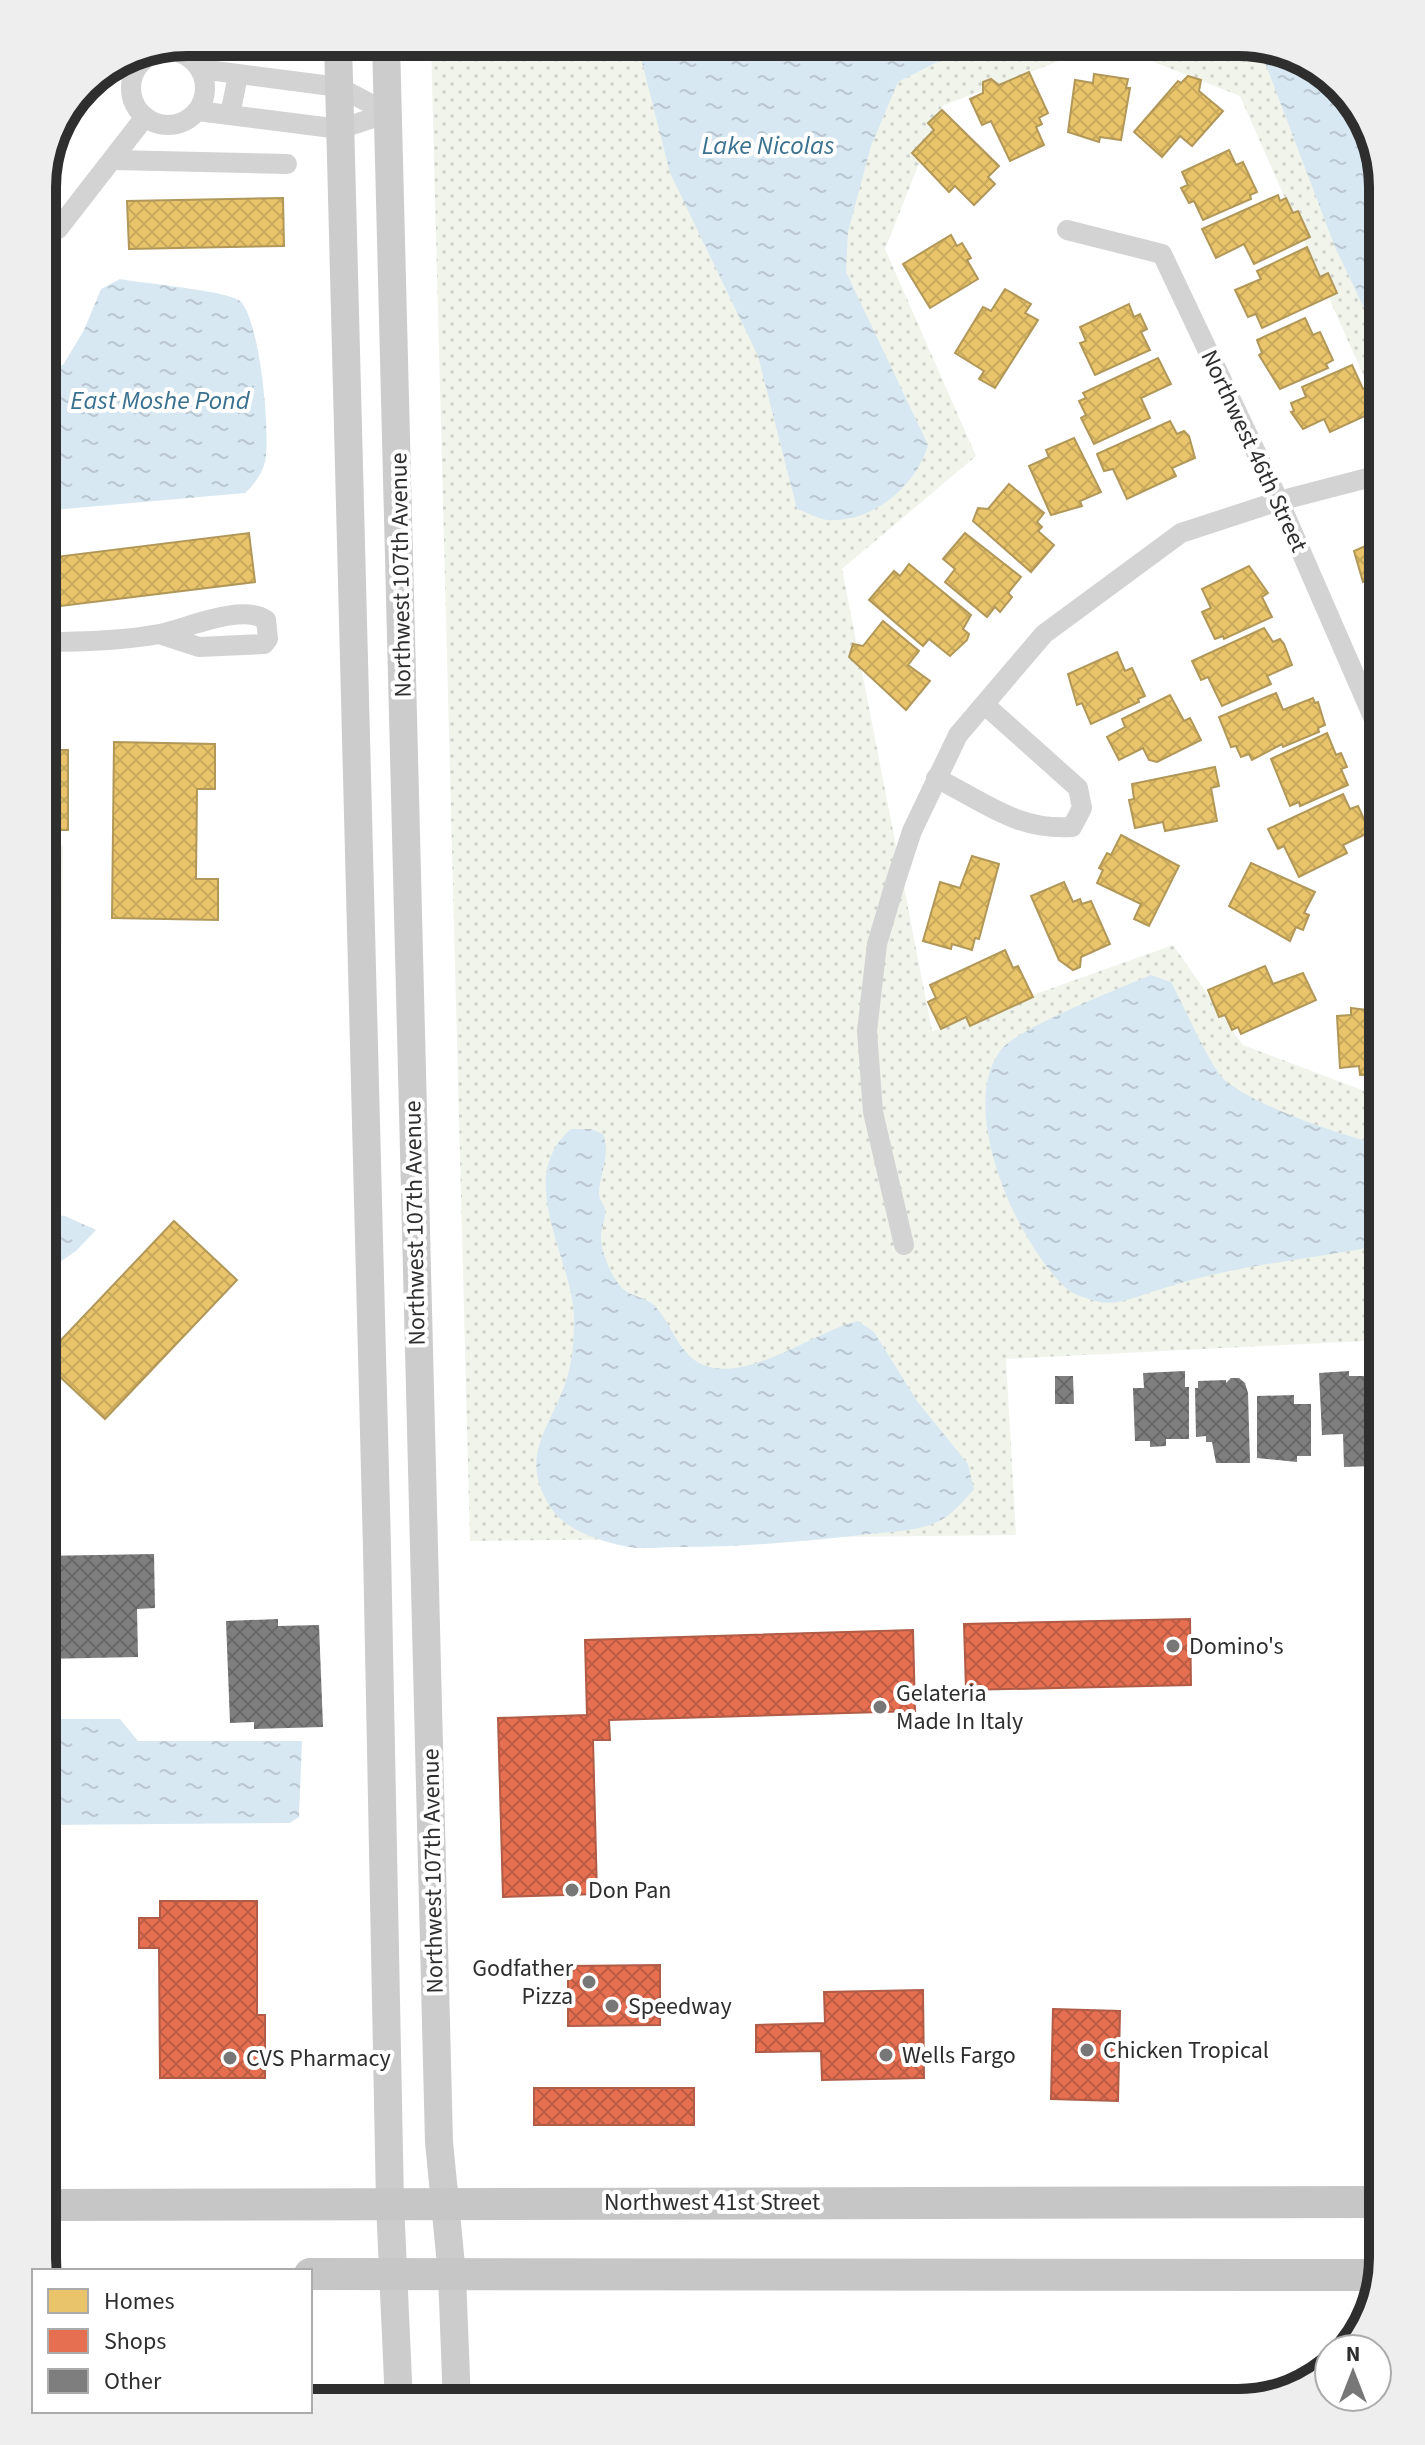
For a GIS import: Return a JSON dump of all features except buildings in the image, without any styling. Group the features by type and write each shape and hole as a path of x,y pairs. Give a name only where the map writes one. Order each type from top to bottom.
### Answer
{"main road":[{"name":"Northwest 107th Avenue","path":"338,56 377,1548 390,2203 398,2389"},
{"name":"Northwest 107th Avenue","path":"386,56 439,2142 452,2275 456,2389"},
{"name":"Northwest 41st Street","path":"56,2205 1369,2202"},
{"path":"312,2274 1368,2275"}],"street":[{"path":"142,64 134,74 132,97 145,117 166,125 189,119 198,111 205,86 200,69 185,56"},
{"path":"200,69 339,87 388,113"},
{"path":"230,115 238,75"},
{"path":"198,111 340,129 388,113"},
{"path":"56,230 145,117"},
{"path":"114,160 287,164"},
{"name":"Northwest 46th Street","path":"1067,230 1162,254 1279,501 1369,708"},
{"path":"904,1245 873,1112 867,1031 877,944 912,831 958,735 1044,634 1181,533 1279,501 1369,478"},
{"path":"56,641 159,634"},
{"path":"936,778 1006,817 1045,829 1072,827 1082,808 1078,788 985,705"}],"shaded area":[{"path":"431,56 1072,56 942,106 885,249 976,456 842,569 932,1031 1173,945 1243,1045 1369,1093 1369,1341 1006,1359 1016,1535 470,1541"},
{"path":"1139,56 1246,56 1280,63 1311,78 1347,114 1362,145 1369,187 1369,388 1240,96"},
{"path":"56,845 63,845 61,976 56,976"}],"water":[{"name":"Lake Nicolas","path":"641,56 949,56 898,82 871,146 848,232 846,272 928,445 914,474 890,499 860,515 844,519 827,520 797,509 758,356 670,173"},
{"path":"1249,56 1280,63 1311,78 1347,114 1362,145 1369,187 1369,319 1335,247 1266,65"},
{"name":"East Moshe Pond","path":"120,279 220,294 240,301 247,312 258,353 266,428 265,462 245,493 56,510 56,367 63,365 84,330 101,289"},
{"path":"1151,975 1171,982 1214,1066 1231,1085 1296,1118 1369,1141 1369,1247 1213,1275 1113,1303 1099,1302 1066,1288 1029,1241 1013,1209 989,1141 985,1107 989,1077 1000,1051 1026,1031"},
{"path":"571,1129 591,1129 603,1134 606,1156 599,1193 605,1218 601,1240 611,1272 623,1289 655,1306 685,1351 702,1364 722,1369 745,1366 858,1321 874,1332 917,1401 968,1464 974,1489 959,1506 934,1523 902,1531 770,1544 652,1548 631,1547 594,1538 557,1516 541,1490 537,1458 545,1430 568,1376 574,1318 546,1195 547,1171 554,1149"},
{"path":"56,1215 96,1230 76,1251 56,1265"},
{"path":"56,1719 120,1719 138,1741 302,1741 299,1817 290,1823 56,1825"}],"place":[{"name":"Domino's","path":"1173,1646"},
{"name":"Gelateria Made In Italy","path":"880,1707"},
{"name":"Don Pan","path":"572,1890"},
{"name":"Godfather Pizza","path":"589,1982"},
{"name":"Speedway","path":"612,2006"},
{"name":"Chicken Tropical","path":"1087,2050"},
{"name":"Wells Fargo","path":"886,2055"},
{"name":"CVS Pharmacy","path":"230,2058"}]}
